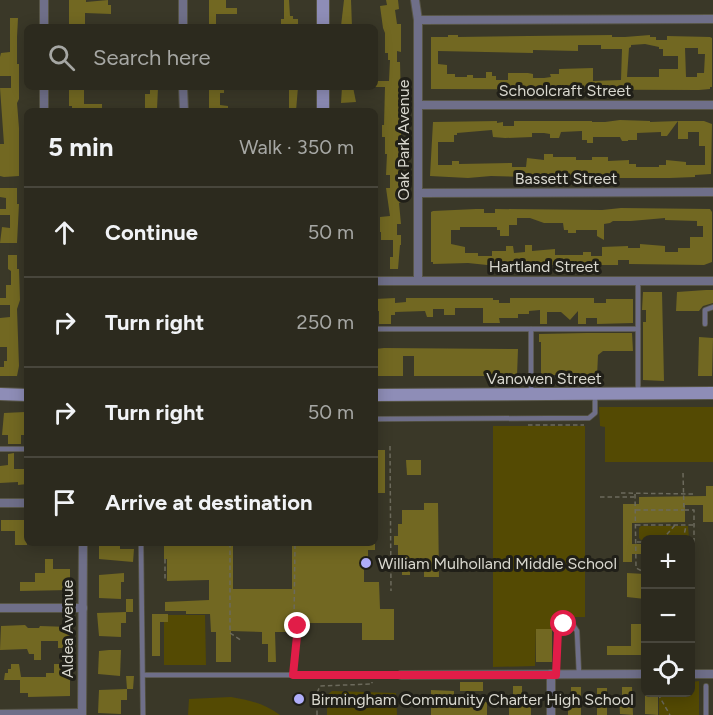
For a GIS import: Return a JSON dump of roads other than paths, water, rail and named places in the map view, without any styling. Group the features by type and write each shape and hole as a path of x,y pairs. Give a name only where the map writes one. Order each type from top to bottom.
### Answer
{"main road":[{"path":"323,0 323,24"},
{"path":"323,90 323,108"},
{"name":"Vanowen Street","path":"378,395 713,393"},
{"path":"0,394 24,394"}],"street":[{"path":"44,0 44,24"},
{"path":"183,0 183,24"},
{"name":"Oak Park Avenue","path":"415,0 418,20 418,281"},
{"path":"418,20 713,19"},
{"path":"44,90 44,108"},
{"path":"183,90 183,108"},
{"name":"Schoolcraft Street","path":"418,105 713,105"},
{"name":"Bassett Street","path":"418,193 713,192"},
{"name":"Hartland Street","path":"378,281 713,281"},
{"path":"0,503 24,503"},
{"name":"Aldea Avenue","path":"82,546 82,714"},
{"path":"0,609 83,608"},
{"path":"401,675 413,678 641,674"},
{"path":"695,674 713,674"},
{"path":"551,715 554,675"},
{"path":"0,714 82,714"}],"lane":[{"path":"638,281 638,393"},
{"path":"705,324 705,310 713,307"},
{"path":"378,329 638,329"},
{"path":"531,329 531,394"},
{"path":"378,420 589,418 595,413 595,394"},
{"path":"0,448 24,448"},
{"path":"141,546 143,715"},
{"path":"554,675 558,630 561,626 570,624 577,631 579,674"},
{"path":"143,675 401,675"},
{"path":"706,686 706,715"}],"place":[{"name":"William Mulholland Middle School","path":"366,563"},
{"name":"Birmingham Community Charter High School","path":"299,699"}]}
